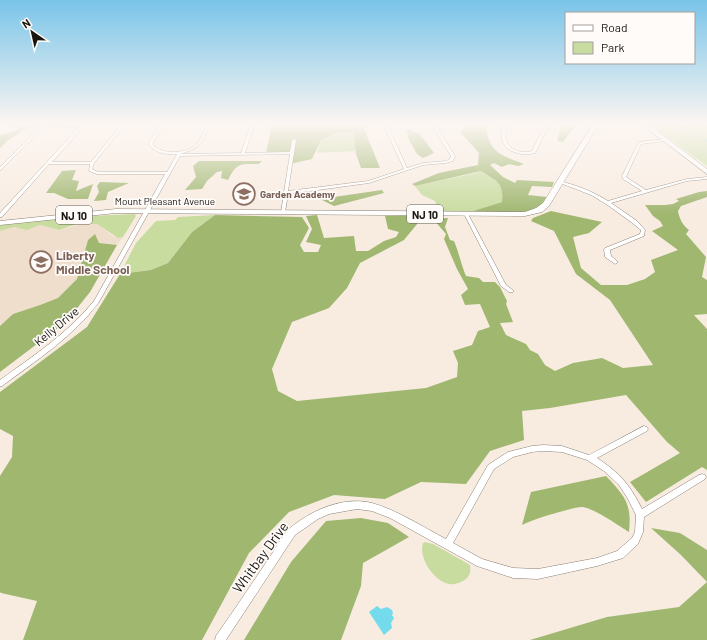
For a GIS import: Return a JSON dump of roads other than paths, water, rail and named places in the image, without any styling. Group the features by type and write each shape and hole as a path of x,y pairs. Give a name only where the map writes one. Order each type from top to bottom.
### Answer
{"main road":[{"name":"Mount Pleasant Avenue","path":"0,223 97,212 148,210 518,214 536,211 546,204 577,154"},
{"path":"683,154 707,172"}],"street":[{"path":"0,169 15,154"},
{"path":"0,216 57,154"},
{"path":"99,154 92,163 90,170 97,173 169,173"},
{"path":"180,154 250,154"},
{"name":"Kelly Drive","path":"0,384 75,326 88,313 96,302 180,154"},
{"path":"283,212 292,154"},
{"path":"399,154 406,170"},
{"path":"285,193 369,182 427,163 446,162 454,158 451,154"},
{"path":"635,154 624,178 628,182 646,192"},
{"path":"48,163 92,163"},
{"path":"609,202 687,180 707,178"},
{"path":"559,182 588,191 609,202 642,228 644,232 639,237 607,249 608,257 615,262"},
{"path":"466,214 504,286 511,291"},
{"path":"590,458 644,428"},
{"path":"448,544 486,472 502,458 516,453 543,448 562,449 590,458 607,469 622,483 631,496 640,515 702,477"},
{"name":"Whitbay Drive","path":"220,640 292,532 315,516 342,507 357,505 372,507 393,515 480,562 500,569 520,573 550,573 609,560 620,554 635,541 639,532 640,515"}],"water":[{"path":"377,606 381,609 387,607 392,610 393,613 392,615 394,618 391,623 392,628 384,635 369,612"}],"place":[{"name":"Garden Academy","path":"244,194"},
{"name":"Liberty Middle School","path":"41,262"}]}
